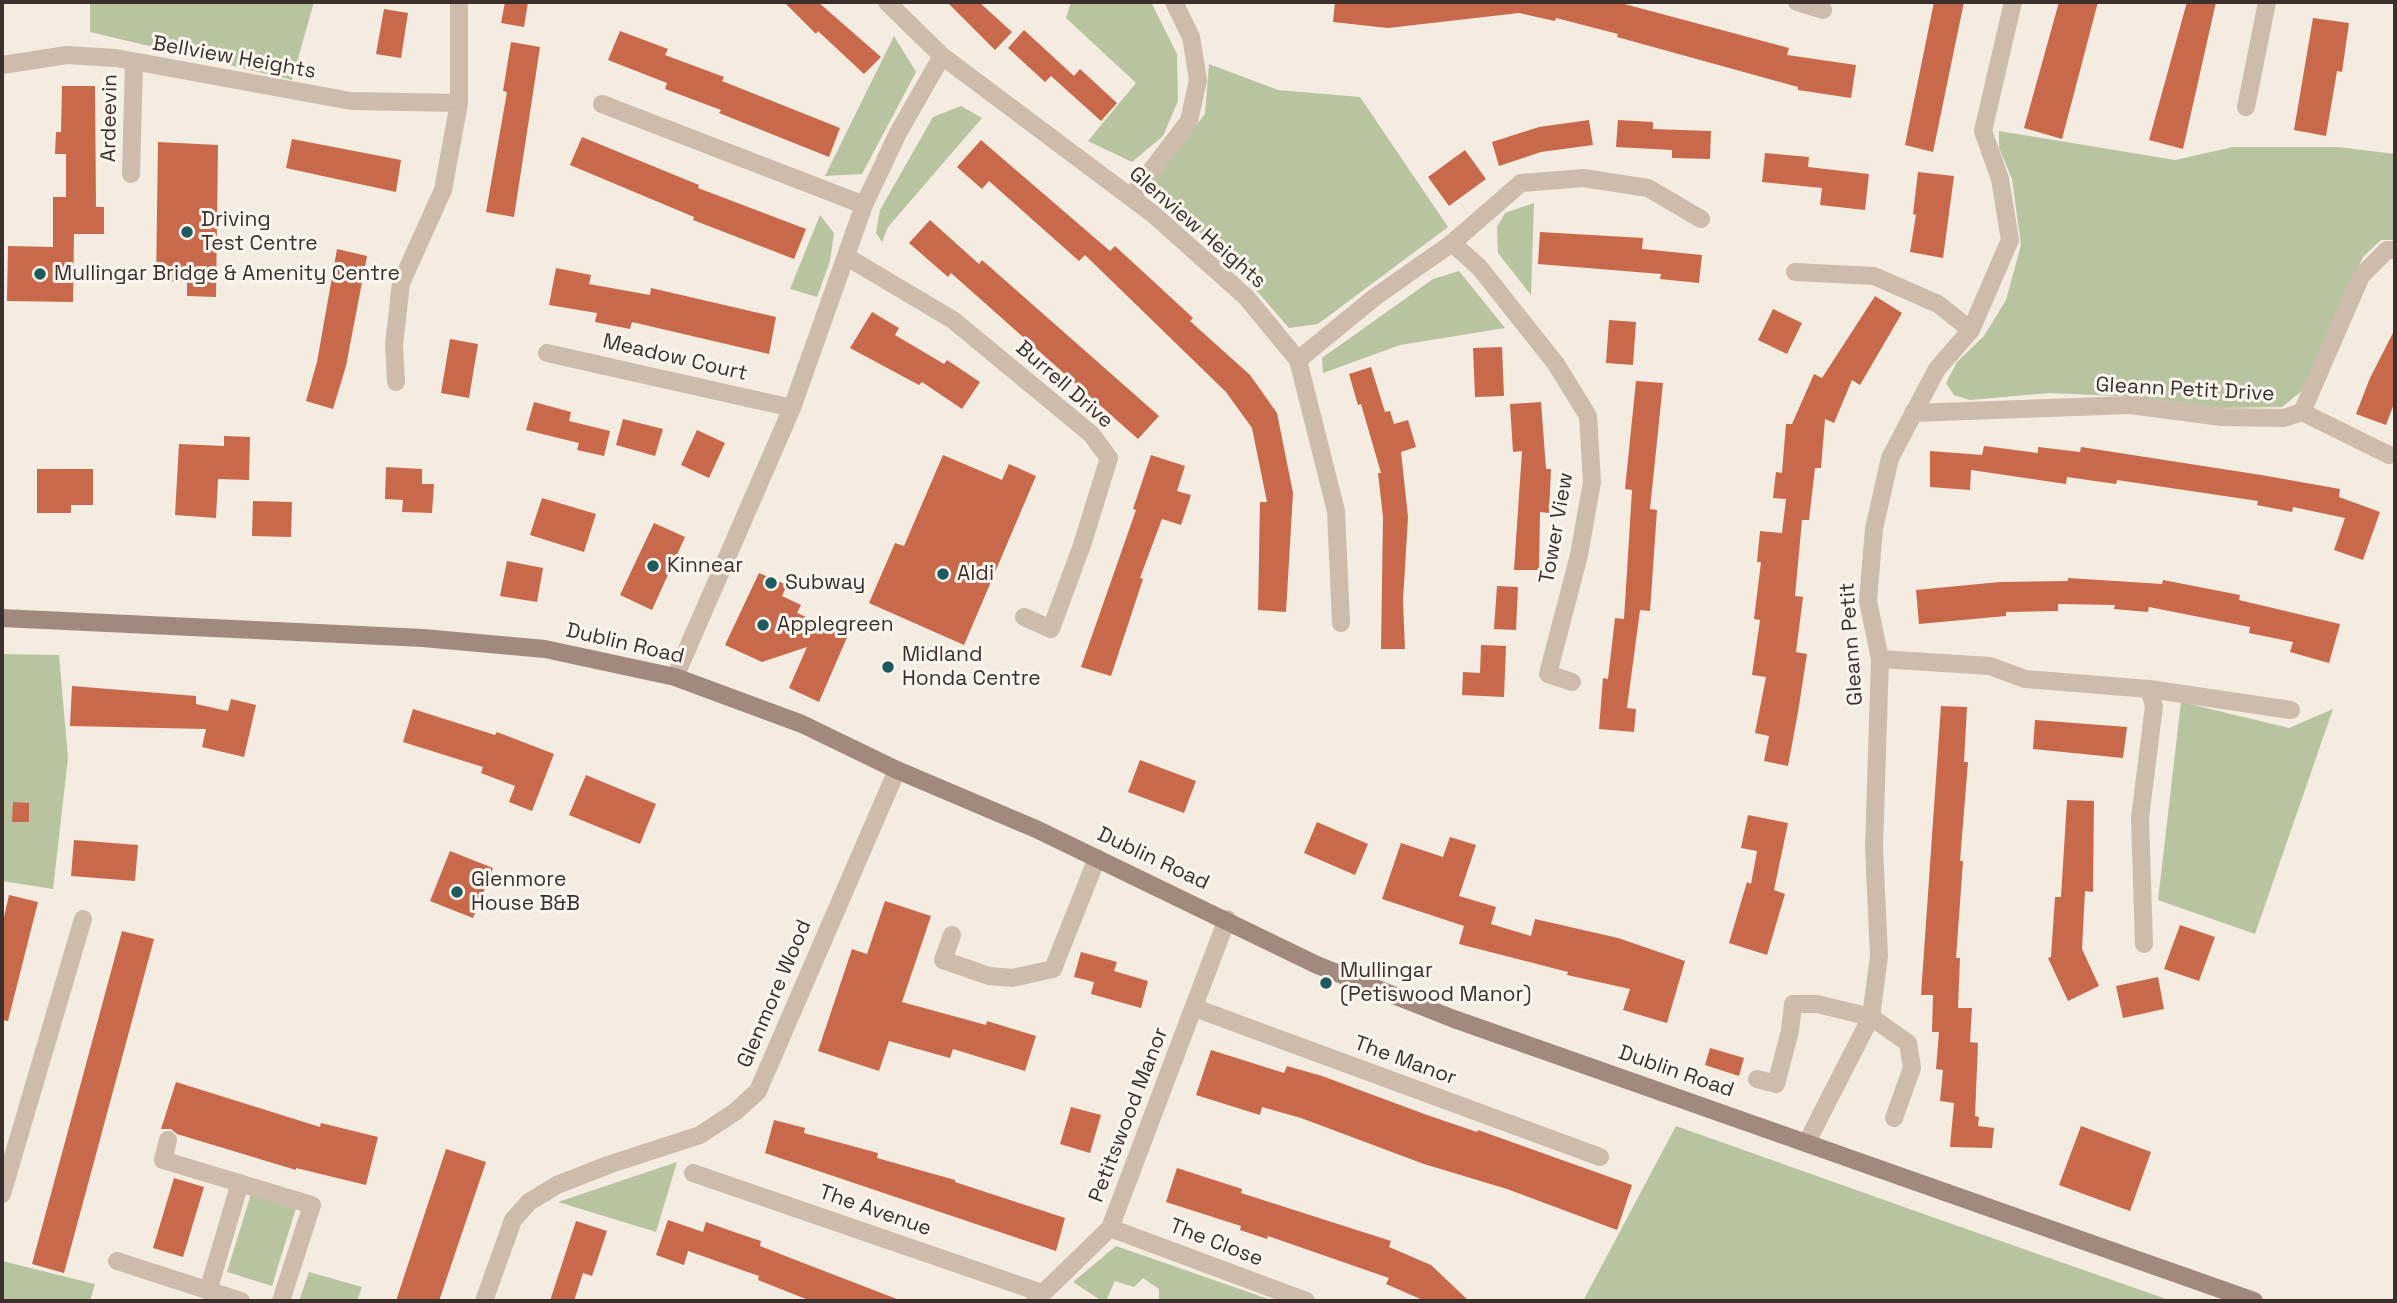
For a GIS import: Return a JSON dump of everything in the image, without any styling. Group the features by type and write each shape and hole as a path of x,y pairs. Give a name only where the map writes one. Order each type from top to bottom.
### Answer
{"main road":[{"name":"Dublin Road","path":"2,618 464,641 545,649 675,677 802,723 897,770 1227,919 1317,965 1454,1019 2254,1301"}],"street":[{"path":"396,382 394,345 401,283 443,190 459,103 459,2"},
{"name":"Glenview Heights","path":"887,2 942,56 1131,197 1246,298 1297,360 1336,511 1341,623"},
{"path":"1131,197 1189,121 1198,80 1191,37 1174,2"},
{"path":"1797,2 1823,10"},
{"name":"Gleann Petit","path":"1807,1142 1871,1017 1879,956 1874,847 1880,659 1868,601 1874,529 1890,458 1937,369 1971,330 2010,240 2000,179 1983,131 2013,2"},
{"path":"2246,107 2267,2"},
{"name":"Bellview Heights","path":"2,65 67,55 116,58 134,64 351,102 459,103"},
{"path":"675,677 792,408 864,205 898,133 942,56"},
{"name":"Ardeevin","path":"131,174 134,64"},
{"path":"603,104 864,205"},
{"path":"1297,360 1375,298 1452,243 1521,183 1584,178 1648,188 1701,219"},
{"name":"Tower View","path":"1452,243 1479,267 1556,364 1588,416 1592,482 1579,555 1548,674 1572,682"},
{"name":"Gleann Petit Drive","path":"1913,413 2130,405 2222,417 2284,418 2302,412 2361,276 2387,250 2395,250"},
{"name":"Burrell Drive","path":"847,257 953,320 1091,434 1109,458 1082,545 1051,629 1024,617"},
{"path":"1796,272 1874,276 1938,304 1971,330"},
{"name":"Meadow Court","path":"547,353 792,408"},
{"path":"2302,412 2389,455"},
{"path":"1880,659 1990,666 2025,679 2148,689 2291,710"},
{"path":"2144,944 2140,818 2154,706 2148,689"},
{"name":"Glenmore Wood","path":"484,1301 513,1220 529,1202 557,1185 608,1165 700,1135 735,1112 758,1091 897,770"},
{"path":"952,935 943,960 989,976 1012,978 1054,969 1097,858"},
{"path":"2,1194 83,919"},
{"name":"Petitswood Manor","path":"1038,1297 1110,1228 1227,919"},
{"path":"1757,1079 1776,1084 1790,1031 1793,1004 1816,1004 1871,1017 1908,1043 1912,1068 1894,1118"},
{"name":"The Manor","path":"1195,1008 1600,1157"},
{"path":"169,1140 163,1160 312,1205 281,1301"},
{"name":"The Avenue","path":"694,1173 1038,1297"},
{"path":"208,1291 240,1183"},
{"name":"The Close","path":"1110,1228 1306,1301"},
{"path":"117,1261 241,1301"}],"green space":[{"path":"90,2 314,2 292,80 90,32"},
{"path":"1071,2 1151,2 1177,54 1178,101 1163,136 1132,162 1088,141 1136,83 1066,18"},
{"path":"894,36 916,72 862,174 825,176"},
{"path":"1209,64 1278,90 1360,97 1448,227 1318,324 1289,328 1236,267 1150,185 1205,114"},
{"path":"961,106 982,118 888,227 882,242 876,233 880,210 933,117"},
{"path":"1999,131 2175,160 2233,147 2338,147 2395,154 2395,240 2381,240 2363,257 2303,390 2282,407 2219,408 2139,397 2049,393 1970,400 1954,395 1946,383 1957,362 1984,336 2006,300 2021,245 2012,179 1999,148"},
{"path":"1534,203 1531,295 1498,253 1497,227 1505,213"},
{"path":"820,215 834,233 830,261 817,297 790,289"},
{"path":"1459,271 1505,328 1400,345 1323,373 1322,358 1433,279"},
{"path":"2,654 59,655 68,758 53,889 2,881"},
{"path":"2181,702 2289,728 2333,709 2255,934 2158,900"},
{"path":"1676,1126 1935,1218 2172,1301 1583,1301"},
{"path":"677,1162 656,1232 558,1202"},
{"path":"251,1194 296,1208 272,1286 227,1272"},
{"path":"1116,1246 1274,1301 1159,1301 1159,1289 1143,1278 1134,1287 1115,1281 1106,1301 1102,1301 1073,1282"},
{"path":"2,1261 95,1284 90,1301 2,1301"},
{"path":"309,1272 362,1287 357,1301 299,1301"}],"building":[{"path":"505,2 528,2 524,27 501,23"},
{"path":"784,2 818,2 881,57 864,74 818,31 816,34"},
{"path":"947,2 979,2 1012,32 995,50"},
{"path":"1335,2 1617,2 1789,48 1787,55 1856,65 1851,98 1798,90 1798,87 1556,18 1555,21 1519,13 1388,28 1333,22"},
{"path":"1934,2 1964,2 1933,152 1905,145"},
{"path":"2059,2 2098,2 2062,139 2024,128"},
{"path":"2187,2 2216,2 2183,149 2149,140"},
{"path":"384,9 408,13 401,58 376,54"},
{"path":"2313,18 2349,23 2342,72 2337,71 2326,136 2294,130"},
{"path":"1024,30 1074,76 1080,69 1117,103 1101,121 1051,76 1045,82 1008,48"},
{"path":"620,31 668,49 665,55 724,77 722,81 840,128 829,157 719,113 721,110 665,89 667,83 608,60"},
{"path":"511,42 540,47 514,217 486,212 507,92 503,91"},
{"path":"62,86 95,86 96,207 104,207 104,234 74,234 73,302 7,301 8,246 53,247 53,197 66,197 66,154 55,154 56,132 61,132"},
{"path":"1589,120 1593,145 1541,152 1499,166 1492,142 1539,127"},
{"path":"1618,120 1653,122 1653,129 1711,131 1710,159 1672,158 1672,150 1616,147"},
{"path":"582,137 699,185 698,188 806,229 794,259 693,220 694,217 570,165"},
{"path":"292,139 401,160 396,192 286,168"},
{"path":"981,140 1110,251 1115,246 1152,280 1193,318 1190,321 1250,375 1277,413 1293,493 1286,612 1258,610 1260,502 1267,502 1252,428 1226,392 1085,255 1079,261 989,181 982,189 957,167"},
{"name":"Driving Test Centre","path":"158,142 218,145 216,297 187,296 187,282 156,282"},
{"path":"1465,150 1486,179 1449,206 1428,177"},
{"path":"1765,153 1809,157 1808,167 1869,174 1865,210 1820,205 1822,188 1762,182"},
{"path":"1918,172 1954,176 1943,258 1910,252 1916,215 1913,214"},
{"path":"930,220 979,264 982,260 1159,416 1138,439 951,273 948,277 909,243"},
{"path":"1540,232 1643,238 1642,249 1702,255 1699,283 1660,279 1661,274 1538,264"},
{"path":"337,249 367,256 346,366 333,409 306,401 317,362"},
{"path":"556,268 591,275 589,284 650,295 651,288 776,317 769,354 632,322 630,329 595,322 597,313 549,305"},
{"path":"1875,296 1902,313 1860,385 1852,380 1834,423 1825,419 1821,468 1815,468 1809,520 1802,520 1795,596 1803,597 1796,652 1807,654 1798,712 1788,766 1764,761 1769,736 1755,733 1766,677 1752,675 1760,620 1754,619 1761,562 1757,562 1760,531 1782,533 1786,499 1773,498 1776,472 1782,473 1786,424 1792,424 1814,374 1822,378"},
{"path":"1773,309 1802,323 1787,354 1758,340"},
{"path":"872,312 899,328 895,335 944,364 947,360 980,382 962,409 922,382 919,385 850,348"},
{"path":"1609,320 1636,322 1633,365 1606,363"},
{"path":"2395,329 2395,401 2386,425 2356,414 2370,378"},
{"path":"450,339 478,344 469,398 441,393"},
{"path":"1502,347 1504,396 1475,397 1473,348"},
{"path":"1371,367 1385,412 1390,411 1394,424 1408,420 1416,447 1401,452 1408,517 1403,601 1405,649 1381,649 1383,517 1378,473 1381,473 1361,404 1358,405 1349,374"},
{"path":"1636,381 1663,383 1650,509 1657,510 1650,611 1640,610 1627,708 1636,709 1634,732 1599,729 1603,678 1608,679 1615,618 1624,619 1632,490 1625,489"},
{"path":"534,402 571,412 569,421 610,431 604,456 577,450 579,443 526,430"},
{"path":"1541,402 1546,469 1551,469 1549,513 1540,512 1539,570 1514,570 1522,451 1513,452 1510,404"},
{"path":"623,419 663,429 655,456 616,445"},
{"path":"697,430 725,443 709,478 681,465"},
{"path":"224,436 250,437 249,480 218,479 216,518 175,515 179,444 224,446"},
{"path":"1984,446 2038,453 2038,447 2080,452 2081,447 2261,475 2340,489 2339,497 2380,512 2363,560 2334,550 2345,518 2293,507 2292,512 2257,505 2258,501 2117,480 2116,484 2067,477 2066,484 1971,470 1970,490 1930,487 1930,451 1982,455"},
{"name":"Aldi","path":"943,455 1002,480 1009,464 1036,476 964,645 869,603 895,543 904,546"},
{"path":"1151,455 1185,466 1177,491 1191,495 1181,525 1162,519 1140,578 1143,579 1111,676 1081,667 1136,510 1133,509"},
{"path":"386,467 422,469 422,484 434,484 432,513 402,512 403,500 385,499"},
{"path":"37,469 93,469 93,505 71,505 71,513 37,513"},
{"path":"542,498 596,514 584,552 530,535"},
{"path":"253,501 292,502 291,537 252,536"},
{"name":"Kinnear","path":"654,523 685,537 652,610 620,595"},
{"path":"507,561 543,568 537,602 500,596"},
{"path":"759,573 787,585 782,596 801,605 797,613 848,635 819,702 789,688 807,647 762,662 725,645"},
{"path":"2068,578 2162,584 2163,580 2240,595 2239,600 2340,624 2329,663 2290,652 2293,642 2249,633 2250,627 2149,607 2148,612 2114,609 2115,605 2058,604 2058,611 2006,612 2006,616 1919,624 1916,590 2000,582 2068,581"},
{"path":"1497,586 1518,587 1516,630 1494,629"},
{"path":"1481,645 1506,646 1504,697 1462,695 1463,672 1480,673"},
{"path":"72,686 196,696 196,704 228,711 231,699 256,705 244,757 202,747 206,729 70,726"},
{"path":"1941,706 1967,707 1964,762 1968,762 1956,958 1960,958 1958,1008 1972,1008 1970,1042 1978,1043 1975,1116 1979,1117 1978,1126 1994,1128 1992,1148 1950,1147 1954,1103 1940,1101 1943,1070 1936,1069 1939,1032 1932,1032 1933,995 1921,995"},
{"path":"413,709 495,735 497,732 554,754 532,811 509,802 515,786 481,773 483,767 403,742"},
{"path":"2035,720 2127,727 2123,758 2033,749"},
{"path":"1140,760 1196,781 1184,813 1128,792"},
{"path":"586,775 656,804 640,844 569,815"},
{"path":"2067,800 2094,801 2093,892 2085,891 2082,949 2099,986 2068,1001 2048,958 2051,957 2055,897 2061,897"},
{"path":"13,802 29,803 29,822 12,822"},
{"path":"1748,815 1788,823 1774,890 1785,894 1767,955 1729,943 1747,882 1751,884 1757,851 1741,848"},
{"path":"1317,822 1368,844 1355,875 1304,853"},
{"path":"1450,837 1476,845 1459,896 1496,907 1491,924 1531,936 1535,919 1618,938 1685,961 1667,1023 1623,1010 1630,989 1567,975 1568,972 1459,944 1464,926 1382,899 1401,843 1443,857"},
{"path":"74,840 138,845 135,881 71,876"},
{"path":"450,851 493,868 473,918 430,901"},
{"path":"9,895 38,902 8,1021 2,1020 2,926"},
{"path":"885,901 931,916 902,1002 986,1025 987,1021 1036,1036 1025,1071 953,1049 950,1058 889,1041 879,1071 818,1051 852,949 867,954"},
{"path":"2180,925 2215,937 2199,981 2164,969"},
{"path":"122,931 154,939 64,1273 32,1264"},
{"path":"1081,952 1117,962 1114,971 1148,981 1141,1008 1091,994 1094,982 1074,977"},
{"path":"2158,977 2164,1009 2123,1018 2116,986"},
{"path":"1710,1048 1744,1058 1739,1076 1705,1065"},
{"path":"1211,1050 1284,1073 1287,1066 1322,1076 1632,1185 1617,1230 1507,1189 1424,1164 1301,1118 1262,1107 1260,1115 1196,1095"},
{"path":"176,1082 320,1127 321,1123 378,1137 366,1185 296,1170 177,1134 171,1129 161,1129"},
{"path":"1071,1107 1101,1115 1090,1153 1060,1144"},
{"path":"774,1120 805,1128 804,1133 878,1153 877,1158 955,1180 1065,1218 1056,1251 765,1153"},
{"path":"2081,1126 2151,1152 2130,1211 2059,1185"},
{"path":"446,1149 486,1162 439,1301 396,1301"},
{"path":"1177,1168 1242,1189 1241,1193 1391,1241 1389,1247 1431,1265 1469,1301 1425,1301 1386,1284 1389,1278 1268,1236 1267,1239 1240,1230 1241,1226 1166,1202"},
{"path":"174,1178 204,1187 183,1257 153,1248"},
{"path":"668,1220 703,1232 706,1222 761,1241 760,1246 902,1301 811,1301 758,1280 759,1276 688,1251 684,1265 656,1255"},
{"path":"576,1221 607,1231 592,1276 583,1273 574,1301 550,1301"}],"place":[{"name":"Driving Test Centre","path":"187,232"},
{"name":"Mullingar Bridge & Amenity Centre","path":"40,274"},
{"name":"Kinnear","path":"653,566"},
{"name":"Aldi","path":"943,574"},
{"name":"Subway","path":"771,583"},
{"name":"Applegreen","path":"763,625"},
{"name":"Midland Honda Centre","path":"888,667"},
{"name":"Glenmore House B&B","path":"457,892"},
{"name":"Mullingar (Petiswood Manor)","path":"1326,983"}]}
